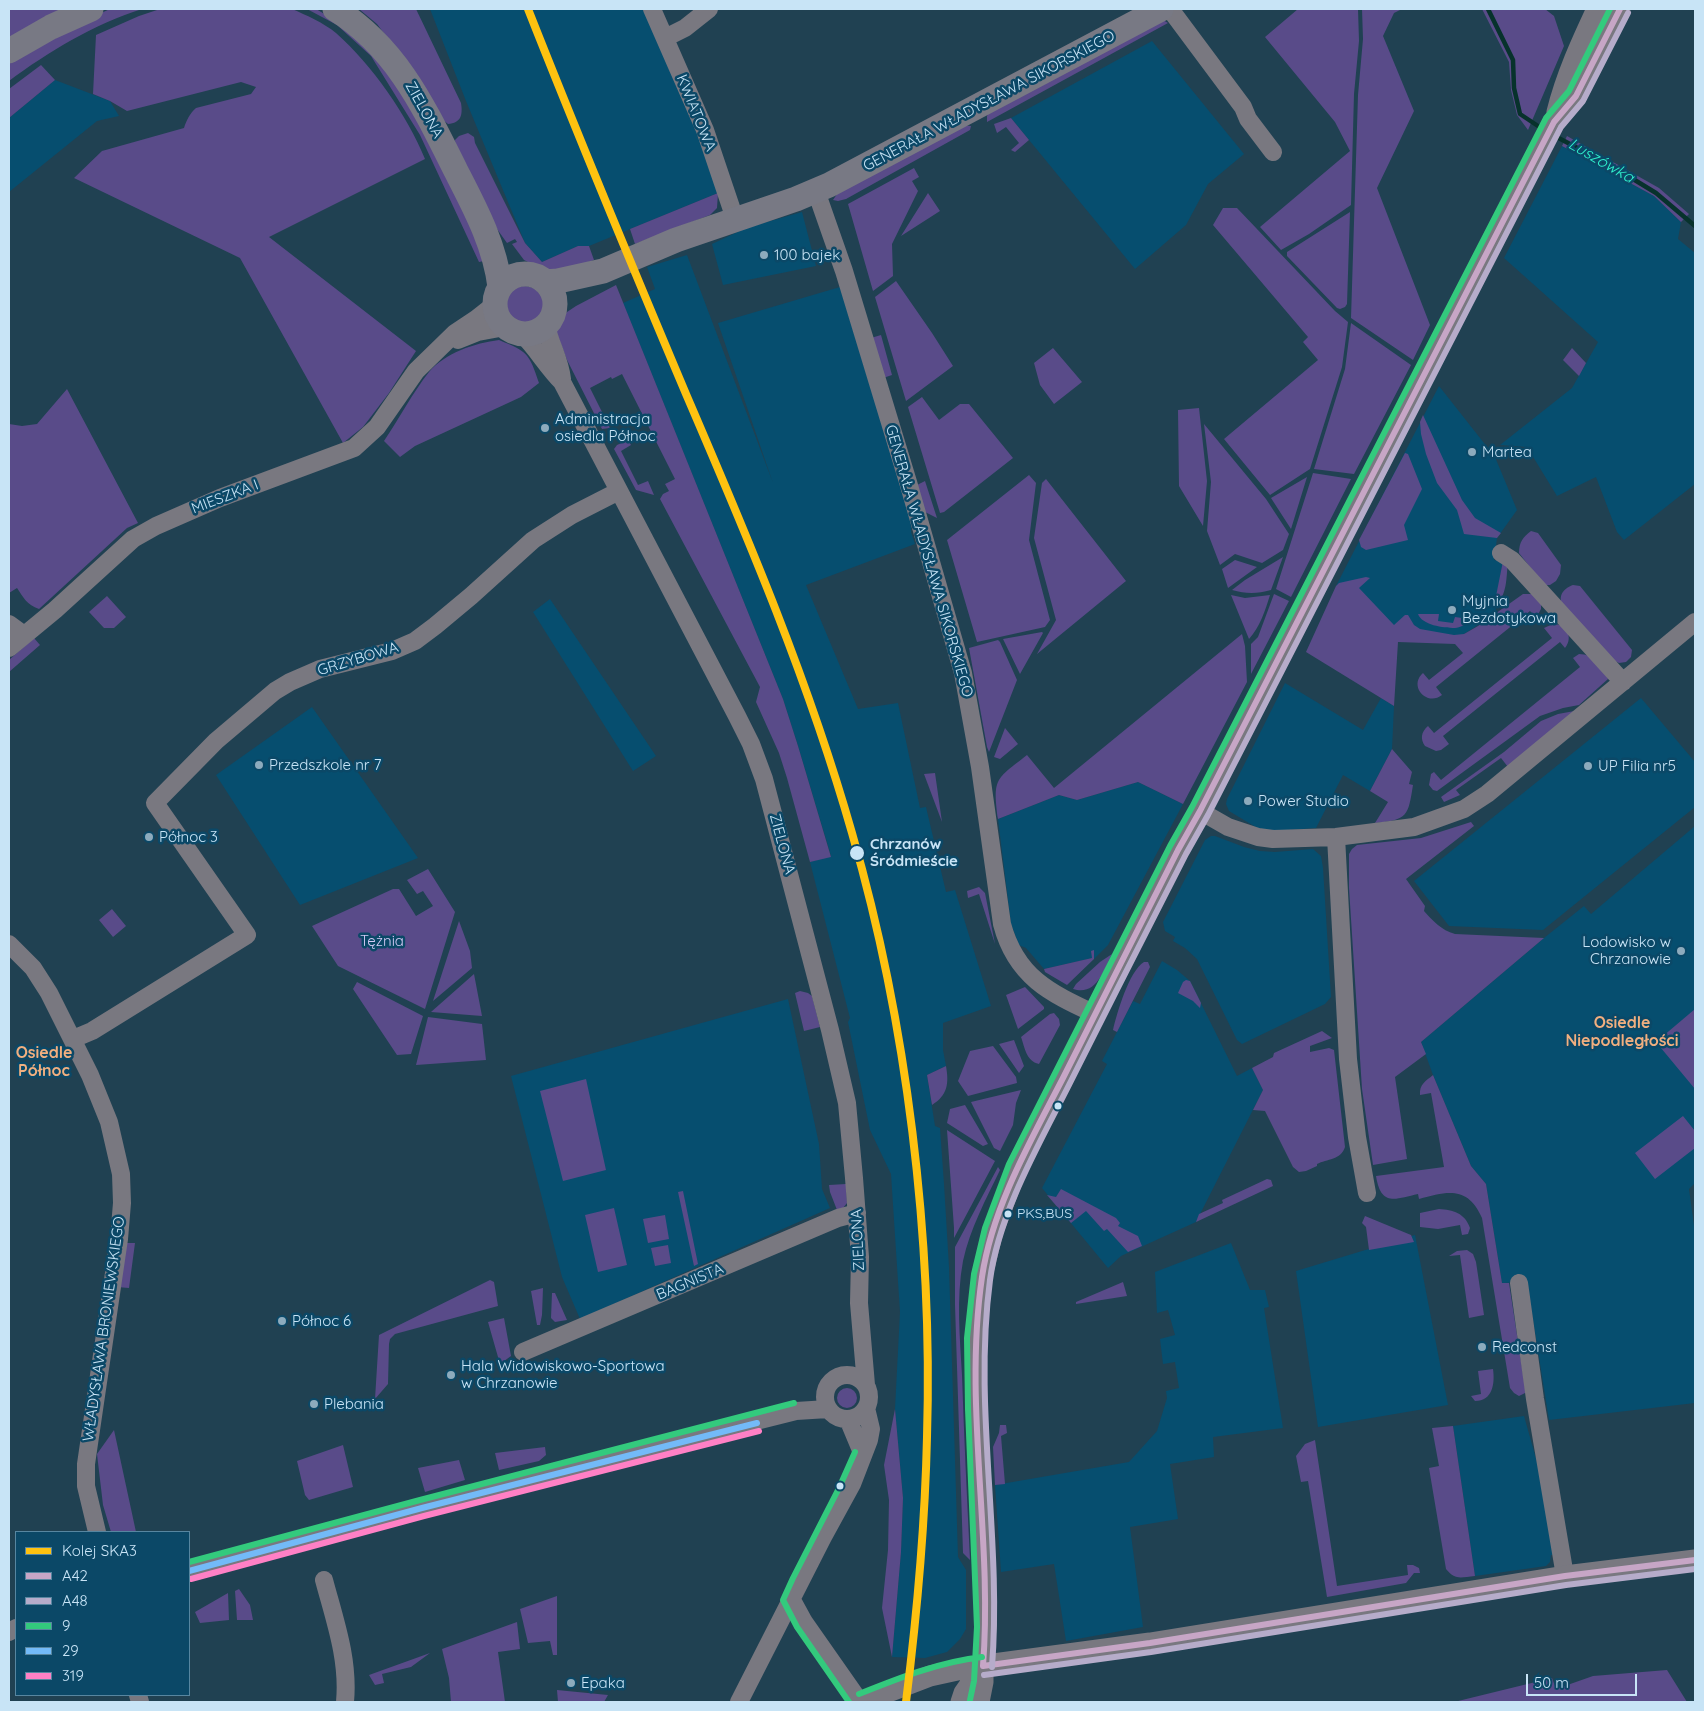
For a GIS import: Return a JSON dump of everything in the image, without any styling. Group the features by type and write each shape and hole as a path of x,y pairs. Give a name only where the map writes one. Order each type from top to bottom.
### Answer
{"main road":[{"path":"9,52 45,30 91,9"},
{"name":"ZIELONA","path":"335,9 373,38 391,57 411,84 487,232 499,274 498,296"},
{"name":"GENERAŁA WŁADYSŁAWA SIKORSKIEGO","path":"535,278 558,281 603,271 676,240 816,191 875,162 1161,9"},
{"name":"ZIELONA","path":"487,232 510,260 535,278"},
{"name":"GENERAŁA WŁADYSŁAWA SIKORSKIEGO","path":"550,315 564,298 603,271"},
{"path":"535,278 553,295 550,315 538,331 514,330 498,316 498,296 509,279 535,278"}],"street":[{"name":"KWIATOWA","path":"652,9 705,130 735,219"},
{"path":"666,38 685,28 709,9"},
{"path":"1170,9 1243,107 1248,119 1273,152"},
{"path":"980,1702 986,1627 976,1338 982,1276 993,1231 1017,1168 1178,850 1200,811 1544,143 1554,122 1565,83 1577,52 1596,9"},
{"path":"1554,122 1576,96 1620,9"},
{"name":"GENERAŁA WŁADYSŁAWA SIKORSKIEGO","path":"816,191 844,271 963,672 980,767 1005,936 1015,956 1041,985 1064,999 1096,1014"},
{"name":"MIESZKA I","path":"9,648 55,610 134,539 156,526 220,498 354,448 377,426 416,371 455,332 476,319 498,296"},
{"name":"ZIELONA","path":"550,315 554,352 560,367 562,382"},
{"name":"MIESZKA I","path":"437,351 478,332 514,330"},
{"name":"ZIELONA","path":"514,330 536,349 549,369 562,382 734,710 761,769 776,820 844,1089 850,1127 857,1213 860,1266 859,1303 866,1385"},
{"name":"GRZYBOWA","path":"73,1039 92,1031 247,935 155,803 216,741 275,691 290,682 320,669 392,651 415,641 471,596 533,540 572,515 619,491"},
{"path":"1501,553 1512,560 1623,682"},
{"path":"1200,811 1228,827 1258,837 1273,839 1336,836 1414,827 1464,809 1487,794 1695,622"},
{"path":"9,624 24,635"},
{"path":"1336,836 1348,1059 1357,1137 1367,1193"},
{"name":"WŁADYSŁAWA BRONIEWSKIEGO","path":"9,944 33,968 49,993 73,1039 109,1122 121,1174 122,1204 119,1239 86,1464 86,1486 97,1531"},
{"name":"BAGNISTA","path":"523,1352 838,1218 857,1213"},
{"path":"1519,1282 1535,1399 1566,1576"},
{"path":"796,1411 831,1382 844,1375 854,1365 863,1348"},
{"path":"190,1571 422,1508 796,1411 855,1418 862,1414 866,1408 869,1400 868,1392 866,1385 861,1380 854,1376 844,1375"},
{"path":"826,1388 825,1402 839,1415 864,1455"},
{"path":"739,1702 792,1600 822,1537 852,1484 872,1429 866,1408"},
{"path":"792,1600 804,1622 861,1702 930,1676 971,1667 1150,1643 1566,1576 1695,1560"},
{"path":"324,1580 344,1658 345,1702"},
{"path":"961,1702 964,1693 983,1666"}],"shaded area":[{"path":"430,9 645,9 694,123 718,193 589,246 578,246 542,262 525,243"},
{"path":"1152,41 1244,154 1208,184 1186,225 1135,269 1011,118"},
{"path":"55,80 110,101 119,116 97,121 9,192 9,118"},
{"path":"1562,146 1654,196 1681,222 1678,239 1695,253 1695,484 1624,540 1617,532 1596,477 1557,496 1527,447 1500,445 1572,388 1598,342 1504,258"},
{"name":"100 bajek","path":"802,212 816,266 723,285 712,244 746,228"},
{"path":"687,255 773,483 718,323 840,287 912,522 911,532 915,544 806,585 858,709 898,703 920,808 926,807 946,892 955,890 991,1006 943,1023 943,1050 946,1066 927,1075 935,1126 940,1128 944,1184 949,1267 958,1557 966,1570 966,1629 960,1639 947,1652 925,1658 892,1657 901,1552 903,1498 895,1409 900,1312 891,1174 870,1130 848,1022 850,1018 810,862 831,856 783,699 623,303 655,289 647,267"},
{"path":"1439,386 1495,457 1517,510 1497,538 1494,560 1503,561 1495,606 1497,613 1456,639 1396,634 1336,586"},
{"path":"550,599 656,756 633,771 533,612"},
{"path":"1285,683 1363,730 1381,698 1394,706 1392,749 1370,791 1343,775 1316,828 1275,831 1259,829 1229,811 1226,804"},
{"path":"1641,698 1695,762 1695,807 1543,930 1449,926 1414,881"},
{"path":"312,707 418,858 300,905 216,775"},
{"path":"1138,782 1183,804 1108,945 1094,959 1094,951 1091,951 1093,958 1044,969 1026,948 1019,945 1011,924 998,819 1059,795 1077,800"},
{"path":"1695,826 1695,1183 1689,1189 1695,1233 1695,1403 1549,1420 1527,1282 1502,1283 1486,1184 1471,1166 1421,1042 1584,906 1591,914"},
{"path":"1211,836 1260,851 1275,852 1313,849 1321,856 1323,868 1331,997 1325,1004 1242,1044 1237,1040 1197,959 1185,948 1173,941 1175,937 1165,931 1163,922 1205,840"},
{"path":"1162,961 1190,981 1237,1076 1252,1068 1263,1090 1196,1222 1121,1256 1108,1268 1042,1188 1107,1064 1102,1061 1133,1001 1140,1004"},
{"path":"788,999 819,1144 822,1189 830,1208 580,1319 562,1277 511,1076"},
{"path":"1415,1235 1448,1405 1318,1427 1296,1271"},
{"path":"1231,1243 1250,1290 1265,1290 1269,1307 1264,1308 1283,1428 1213,1437 1214,1457 1170,1464 1178,1519 1130,1527 1143,1627 1066,1641 1054,1564 1001,1572 995,1485 1129,1462 1157,1431 1167,1398 1166,1391 1179,1388 1175,1362 1163,1364 1160,1339 1175,1335 1168,1310 1157,1313 1155,1272"},
{"path":"1524,1416 1542,1480 1553,1555 1551,1555 1550,1562 1546,1566 1475,1576 1453,1426"}],"green space":[{"path":"9,9 68,9 9,41"},
{"path":"110,9 142,9 106,22 72,40 9,81 9,61 55,34"},
{"path":"160,9 292,9 331,29 363,60 375,75 409,125 425,159 269,237 416,351 389,393 363,427 343,443 240,258 74,178 102,151 184,128 188,117 196,108 251,94 256,87 241,82 127,111 93,94 96,35"},
{"path":"307,9 316,9 338,22 369,48 406,96 489,260 479,262 420,135 371,56 337,25"},
{"path":"359,9 416,9 461,103 461,115 456,122 448,124 437,115 398,52 377,24"},
{"path":"1298,9 1358,9 1359,41 1354,94 1351,205 1309,234 1281,250 1260,227 1350,151 1335,122 1265,37"},
{"path":"1362,9 1402,9 1394,13 1383,36 1414,111 1377,188 1430,325 1413,360 1351,318 1358,95 1363,39"},
{"path":"1482,9 1545,9 1554,16 1564,46 1528,130 1517,115 1511,90 1509,62"},
{"path":"1163,20 1168,23 987,122 990,110"},
{"path":"41,65 55,80 9,118 9,89"},
{"path":"1011,118 1029,140 1015,152 1011,150 1019,143 1006,127 997,133 994,124"},
{"path":"961,125 971,126 970,130 846,199 833,200 839,191"},
{"path":"468,133 474,137 475,143 525,243 542,262 578,246 589,246 594,260 563,271 548,272 524,260 512,244 517,242 515,239 507,243 497,229 456,153 455,140 459,136"},
{"path":"1567,136 1659,188 1689,214 1681,222 1654,196 1562,146"},
{"path":"914,168 919,177 912,181 918,191 892,244 893,276 873,291 848,204"},
{"path":"718,193 717,208 710,215 635,244 630,229"},
{"path":"928,193 940,211 901,236"},
{"path":"1223,208 1237,208 1335,311 1348,322 1342,367 1310,469 1270,495 1224,439 1318,360 1303,342 1308,337 1213,225"},
{"path":"1350,212 1347,304 1340,309 1287,256 1287,252"},
{"path":"896,281 953,366 906,401 875,297"},
{"path":"616,285 783,699 831,857 810,862 779,753 756,702 760,687 660,499 663,494 669,491 665,484 675,479 622,374 612,379 611,377 590,388 610,428 602,429 567,360 557,334 560,319 567,312"},
{"path":"528,286 535,289 541,295 544,306 543,314 535,323 528,326 520,326 513,323 505,314 504,302 507,295 516,287"},
{"path":"1351,323 1411,365 1354,474 1314,469 1345,369"},
{"path":"881,335 892,375 883,378 871,338"},
{"path":"499,340 522,351 530,359 539,383 521,397 415,446 400,457 384,441 429,372 443,359 452,354 480,344"},
{"path":"1053,348 1082,382 1054,404 1040,385 1034,363"},
{"path":"1572,348 1586,363 1579,376 1563,360"},
{"path":"67,389 138,523 127,528 39,609 28,603 17,588 9,593 9,424 22,426 37,424"},
{"path":"922,397 939,420 960,404 969,404 1013,458 944,512 940,513 908,407"},
{"path":"1199,408 1207,481 1203,526 1179,486 1178,410"},
{"path":"1423,415 1462,500 1475,518 1501,533 1497,538 1464,534 1457,510 1437,483 1426,454 1420,422"},
{"path":"1204,424 1266,499 1289,534 1283,550 1262,563 1235,554 1220,565 1207,531 1211,482"},
{"path":"628,440 631,445 621,451 638,485 648,481 654,495 636,490 614,449 617,445"},
{"path":"1405,453 1408,454 1422,489 1404,525 1408,540 1366,550 1361,547 1359,540"},
{"path":"1313,473 1351,479 1291,597 1276,589"},
{"path":"1029,475 1036,483 1029,540 1050,620 1045,627 977,642 947,540"},
{"path":"1307,477 1291,529 1271,498"},
{"path":"1046,479 1126,581 1037,654 1056,620 1034,538 1042,483"},
{"path":"925,481 937,518 925,512 915,486"},
{"path":"1531,531 1538,533 1561,565 1560,574 1556,581 1550,585 1544,585 1519,553 1522,540"},
{"path":"1283,557 1271,590 1252,593 1232,590 1245,580"},
{"path":"1235,560 1257,567 1228,588 1222,569"},
{"path":"1503,561 1508,562 1506,586 1499,602 1494,606"},
{"path":"1366,577 1370,578 1359,588 1394,625 1405,615 1408,615 1414,625 1420,629 1454,635 1464,634 1523,594 1533,594 1541,603 1541,609 1536,618 1530,611 1436,687 1442,695 1436,698 1425,697 1421,693 1418,689 1419,678 1423,673 1429,680 1463,653 1455,644 1398,642 1394,706 1306,652 1336,586 1339,583"},
{"path":"1573,585 1580,586 1632,650 1631,657 1626,662 1619,663 1613,660 1562,604 1561,597 1563,592"},
{"path":"1274,594 1289,601 1251,674 1251,644 1258,637"},
{"path":"1231,595 1245,598 1270,595 1259,624 1249,639"},
{"path":"107,596 126,617 114,628 104,628 89,612"},
{"path":"1418,614 1439,614 1438,621 1453,623 1455,617 1469,619 1469,621 1465,625 1455,628 1445,627 1428,623 1420,618"},
{"path":"1553,624 1562,626 1569,636 1568,644 1565,648 1560,642 1443,736 1449,744 1441,750 1436,751 1425,746 1422,736 1428,726 1434,733 1552,638 1544,628"},
{"path":"1043,633 1020,674 1003,639"},
{"path":"1242,634 1245,646 1247,682 1183,804 1138,782 1077,800 1059,795 998,819 996,795 999,781 1002,775 1027,755 1054,788"},
{"path":"34,638 40,645 9,672 9,660"},
{"path":"998,640 1017,680 989,752 969,648"},
{"path":"1579,654 1594,658 1602,665 1608,679 1579,705 1540,716 1437,791 1433,790 1429,785 1431,774 1434,772 1441,780 1580,667 1573,658"},
{"path":"1580,710 1508,767 1501,758 1456,790 1460,795 1444,802 1441,797 1504,752 1541,721 1558,714"},
{"path":"1005,728 1018,744 1000,759 994,757"},
{"path":"1392,749 1412,772 1409,784 1413,785 1410,804 1405,814 1400,818 1375,823 1388,802 1370,791"},
{"path":"935,773 942,822 924,774"},
{"path":"1471,822 1474,826 1406,879 1425,906 1424,911 1441,928 1455,934 1544,938 1421,1042 1426,1054 1395,1077 1407,1159 1373,1165 1362,1089 1349,888 1349,854 1357,845 1421,838"},
{"name":"Tężnia","path":"428,869 455,912 425,1009 338,966 312,926 393,889 399,889 416,916 433,906 423,891 417,894 407,880"},
{"path":"979,887 985,893 995,944 979,894 968,898 967,891"},
{"path":"112,909 126,926 113,937 99,920"},
{"path":"459,921 470,951 472,968 433,1001"},
{"path":"1094,950 1094,959 1067,985 1045,972 1044,969 1092,958 1091,951"},
{"path":"1112,954 1094,985 1088,989 1073,989 1100,962"},
{"path":"1144,962 1148,962 1150,967 1117,1032 1113,1030 1124,993 1133,974"},
{"path":"474,974 482,1016 431,1012"},
{"path":"1186,980 1190,981 1201,1003 1200,1008 1193,1001 1178,993 1183,982"},
{"path":"357,982 423,1016 411,1054 397,1055 353,989"},
{"path":"1025,987 1044,1009 1018,1029 1006,995"},
{"path":"800,991 812,996 820,1027 804,1031 795,993"},
{"path":"1695,1009 1695,1089 1656,1042"},
{"path":"1054,1013 1059,1019 1060,1025 1039,1064 1029,1057 1021,1037 1050,1014"},
{"path":"428,1017 482,1024 486,1060 416,1065"},
{"path":"1322,1031 1332,1038 1310,1046 1310,1052 1329,1048 1334,1050 1345,1147 1337,1157 1317,1164 1317,1166 1306,1171 1299,1172 1293,1167 1265,1111 1253,1110 1263,1090 1252,1068 1273,1057 1274,1053"},
{"path":"1014,1040 1024,1066 1019,1073 999,1044"},
{"path":"993,1046 1016,1077 1017,1083 968,1096 958,1081 970,1051"},
{"path":"946,1066 946,1088 941,1097 932,1105 927,1075"},
{"path":"1433,1075 1471,1166 1486,1184 1502,1283 1509,1283 1525,1387 1525,1393 1519,1396 1510,1388 1482,1218 1476,1208 1470,1200 1456,1193 1439,1194 1419,1199 1418,1194 1396,1199 1385,1197 1378,1186 1376,1176 1444,1167 1431,1093 1420,1095 1422,1085"},
{"path":"586,1079 606,1170 563,1181 540,1091"},
{"path":"1021,1090 1016,1103 1013,1125 1000,1151 994,1148 971,1102"},
{"path":"965,1105 988,1144 983,1146 947,1123 950,1109"},
{"path":"1683,1116 1695,1131 1695,1148 1655,1179 1635,1153"},
{"path":"947,1130 995,1161 954,1238 954,1228"},
{"path":"998,1167 1000,1170 979,1214 966,1249 960,1289 960,1332 970,1560 963,1553 955,1305 955,1247"},
{"path":"1267,1179 1271,1180 1273,1186 1196,1222 1199,1214 1223,1203 1222,1200"},
{"path":"846,1184 847,1203 843,1208 837,1210 829,1185"},
{"path":"1061,1189 1116,1218 1120,1223 1118,1226 1138,1236 1142,1246 1128,1252 1107,1229 1104,1231 1086,1211 1071,1223 1047,1195 1056,1197"},
{"path":"683,1191 698,1264 694,1266 678,1192"},
{"path":"614,1208 627,1265 598,1272 585,1215"},
{"path":"1439,1209 1454,1211 1462,1216 1470,1228 1468,1234 1462,1235 1460,1225 1438,1229 1420,1227 1420,1213"},
{"path":"665,1215 669,1239 648,1243 643,1219"},
{"path":"1365,1216 1411,1235 1414,1242 1369,1250 1366,1227 1362,1223"},
{"path":"123,1243 135,1243 129,1288 117,1287"},
{"path":"668,1245 671,1263 655,1266 651,1248"},
{"path":"1467,1250 1473,1254 1476,1262 1484,1315 1469,1318 1460,1255 1449,1256 1457,1251"},
{"path":"490,1280 494,1282 498,1306 395,1334 390,1339 388,1384 375,1399 379,1335"},
{"path":"1123,1282 1127,1296 1076,1304 1076,1302"},
{"path":"543,1288 542,1315 540,1325 537,1325 531,1291"},
{"path":"552,1293 555,1293 567,1320 555,1322 551,1318"},
{"path":"504,1318 511,1356 500,1364 488,1322"},
{"path":"1493,1369 1494,1380 1492,1390 1486,1398 1475,1401 1471,1396 1481,1394 1478,1371"},
{"path":"847,1388 854,1391 857,1398 854,1405 847,1408 840,1405 837,1398 840,1391"},
{"path":"895,1409 903,1498 901,1552 892,1657 882,1608 888,1550 889,1500 884,1465"},
{"path":"1000,1425 1006,1425 1007,1433 1001,1436 1005,1484 995,1485 993,1447"},
{"path":"1453,1426 1475,1576 1456,1577 1446,1569 1429,1468 1439,1466 1432,1428"},
{"path":"114,1430 136,1531 111,1531 103,1505 97,1454"},
{"path":"1315,1440 1337,1586 1408,1575 1407,1565 1419,1568 1420,1573 1414,1573 1406,1583 1327,1597 1308,1481 1301,1482 1296,1456 1305,1444"},
{"path":"343,1445 353,1487 309,1500 305,1495 297,1461"},
{"path":"545,1447 546,1455 539,1461 499,1470 495,1453"},
{"path":"459,1460 465,1480 425,1492 418,1468"},
{"path":"239,1589 250,1605 253,1620 237,1620 235,1591"},
{"path":"228,1593 229,1620 200,1623 195,1612"},
{"path":"557,1596 557,1655 553,1655 550,1641 528,1643 520,1609"},
{"path":"517,1622 520,1649 498,1652 505,1702 451,1702 449,1678 442,1649"},
{"path":"430,1653 411,1667 382,1674 384,1683 375,1685 369,1675"},
{"path":"1667,1670 1687,1702 1454,1702 1552,1678 1556,1689 1593,1676"},
{"path":"557,1690 608,1695 604,1702 558,1702"}],"waterway":[{"name":"Luszówka","path":"1488,9 1513,60 1514,88 1520,114 1544,130"},
{"name":"Luszówka","path":"1553,135 1615,168 1656,193 1695,226"}],"rail line":[{"name":"SKA3","path":"528,9 606,202 732,502 797,666 817,721 852,833 888,980 912,1132 926,1286 928,1362 927,1437 922,1537 906,1702"}],"transit line":[{"name":"9","path":"970,1700 974,1681 977,1627 967,1338 974,1274 985,1228 1009,1164 1170,846 1192,807 1546,118 1569,91 1610,9"},
{"name":"A42","path":"983,1666 985,1618 977,1423 977,1325 982,1277 994,1226 1026,1150 1178,850 1200,811 1554,122 1576,96 1620,9"},
{"name":"A48","path":"992,1667 994,1570 986,1425 986,1328 990,1280 1002,1229 1035,1152 1186,854 1208,815 1561,127 1583,101 1628,13"},
{"name":"9","path":"190,1562 794,1403"},
{"name":"29","path":"190,1571 422,1508 757,1423"},
{"name":"319","path":"191,1579 424,1516 759,1431"},
{"name":"9","path":"849,1702 797,1627 783,1600 855,1452"},
{"name":"A42","path":"983,1666 1150,1643 1565,1576 1695,1560"},
{"name":"A48","path":"984,1675 1151,1652 1566,1585 1695,1569"},
{"name":"9","path":"859,1694 935,1667 982,1657"}],"place":[{"name":"100 bajek","path":"764,255"},
{"name":"Administracja osiedla Północ","path":"545,428"},
{"name":"Martea","path":"1472,452"},
{"name":"Myjnia Bezdotykowa","path":"1452,610"},
{"name":"Przedszkole nr 7","path":"259,765"},
{"name":"UP Filia nr5","path":"1588,766"},
{"name":"Power Studio","path":"1248,801"},
{"name":"Północ 3","path":"149,837"},
{"name":"Chrzanów Śródmieście","path":"857,853"},
{"name":"Lodowisko w Chrzanowie","path":"1681,951"},
{"name":"PKS,BUS","path":"1008,1214"},
{"name":"Północ 6","path":"282,1321"},
{"name":"Redconst","path":"1482,1347"},
{"name":"Hala Widowiskowo-Sportowa w Chrzanowie","path":"451,1375"},
{"name":"Plebania","path":"314,1404"},
{"name":"Epaka","path":"571,1683"}],"district":[{"name":"Osiedle Niepodległości","path":"1622,1032"},
{"name":"Osiedle Północ","path":"44,1062"}]}
